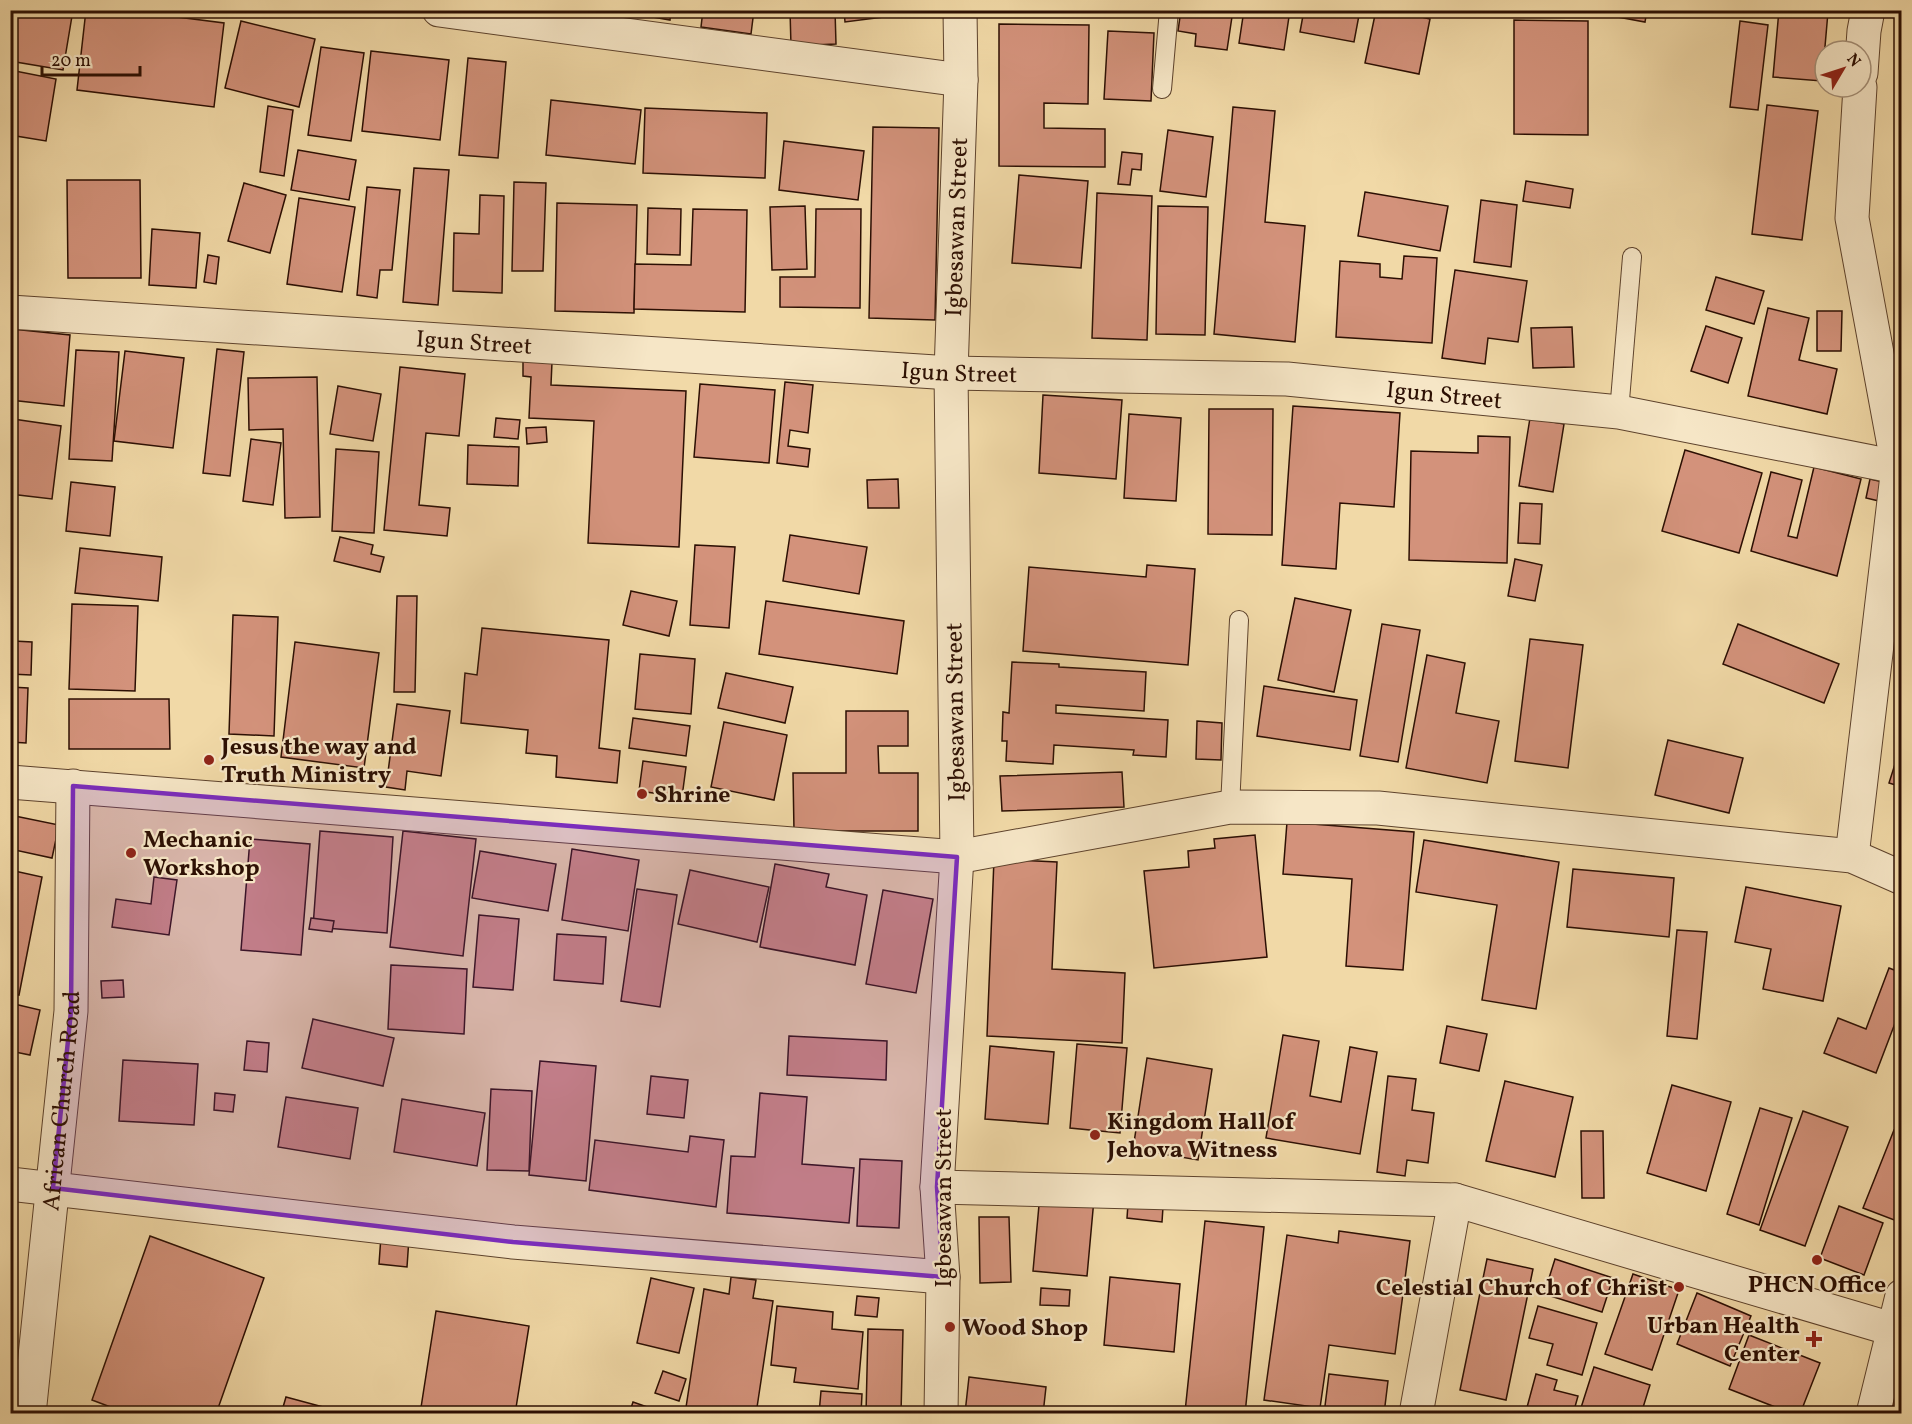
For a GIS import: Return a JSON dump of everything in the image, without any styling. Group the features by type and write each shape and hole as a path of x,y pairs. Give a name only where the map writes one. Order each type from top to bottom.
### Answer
{"street":[{"path":"439,10 961,80"},
{"name":"Igbesawan Street","path":"941,1413 943,1277 937,1187 957,857 951,373 961,80 960,10"},
{"path":"1863,39 1868,10"},
{"path":"1852,856 1900,468 1852,218 1859,99"},
{"name":"Igun Street","path":"10,312 951,373 1287,379 1619,412 1900,468"},
{"path":"10,782 957,857 1230,807 1378,807 1852,856 1902,878"},
{"name":"African Church Road","path":"28,1413 71,1011 73,786"},
{"path":"10,1184 513,1242 943,1277"},
{"path":"937,1187 1455,1200 1897,1330"},
{"path":"1416,1413 1455,1200"},
{"path":"1873,1413 1897,1330 1902,1296"}],"lane":[{"path":"1162,89 1169,10"},
{"path":"1619,412 1632,257"},
{"path":"1230,807 1239,620"}],"highlighted area":[{"path":"73,786 957,857 937,1187 943,1277 513,1242 53,1188 71,1011"}],"building":[{"path":"10,10 73,10 63,70 10,61"},
{"path":"86,10 122,10 224,23 214,107 77,90"},
{"path":"550,10 616,10 614,27"},
{"path":"631,10 671,10 670,20 630,13"},
{"path":"703,10 754,10 751,34 701,27"},
{"path":"790,10 835,10 836,44 791,46"},
{"path":"844,10 882,10 883,17 845,22"},
{"path":"1181,10 1233,10 1227,50 1195,46 1196,34 1178,31"},
{"path":"1244,10 1290,10 1284,50 1239,43"},
{"path":"1304,10 1360,10 1354,42 1300,32"},
{"path":"1376,10 1392,10 1430,19 1419,74 1365,63"},
{"path":"1597,10 1647,10 1645,22 1596,13"},
{"path":"1779,10 1828,12 1826,39 1813,39 1813,80 1773,77"},
{"path":"1514,20 1588,21 1588,135 1514,134"},
{"path":"241,21 315,39 299,107 225,88"},
{"path":"1740,21 1768,25 1758,110 1730,107"},
{"path":"999,24 1089,25 1088,104 1044,103 1044,128 1105,129 1105,167 999,166"},
{"path":"1108,31 1154,33 1151,101 1104,99"},
{"path":"321,47 364,53 351,141 308,135"},
{"path":"371,51 449,60 440,140 362,131"},
{"path":"468,58 506,62 498,158 459,155"},
{"path":"10,70 56,79 46,141 10,135"},
{"path":"551,100 641,110 635,164 546,155"},
{"path":"1767,105 1818,111 1802,240 1752,234"},
{"path":"268,106 293,110 284,176 260,172"},
{"path":"1233,107 1275,111 1265,222 1305,226 1295,342 1214,334"},
{"path":"645,108 767,113 765,178 643,173"},
{"path":"873,127 939,128 935,320 869,318"},
{"path":"1168,130 1213,137 1206,197 1160,191"},
{"path":"784,141 864,151 858,200 779,190"},
{"path":"298,150 356,160 349,200 291,190"},
{"path":"1122,152 1142,154 1141,170 1132,169 1130,185 1118,184"},
{"path":"414,168 449,170 438,305 403,302"},
{"path":"1019,175 1088,181 1081,268 1012,263"},
{"path":"67,180 140,180 141,278 68,278"},
{"path":"1526,181 1573,189 1570,208 1523,201"},
{"path":"514,182 546,183 543,271 512,271"},
{"path":"244,183 286,195 270,253 228,241"},
{"path":"367,187 400,190 392,270 380,270 377,298 357,295"},
{"path":"1365,192 1448,206 1440,251 1358,236"},
{"path":"1097,193 1152,196 1147,340 1092,338"},
{"path":"480,195 504,196 502,293 453,291 454,233 479,234"},
{"path":"299,198 355,207 342,292 287,284"},
{"path":"1481,200 1517,205 1511,267 1474,262"},
{"path":"557,203 637,205 634,313 555,311"},
{"path":"805,206 807,269 772,270 770,207"},
{"path":"1158,206 1208,207 1205,335 1156,334"},
{"path":"648,208 681,209 680,255 647,254"},
{"path":"693,209 747,210 745,312 634,309 635,264 691,265"},
{"path":"816,209 861,209 860,308 780,307 780,277 815,277"},
{"path":"152,229 200,233 196,288 149,285"},
{"path":"208,255 219,257 216,284 204,282"},
{"path":"1404,256 1437,258 1432,343 1336,337 1340,261 1380,264 1380,277 1402,279"},
{"path":"1455,270 1527,281 1518,342 1488,338 1485,364 1442,358"},
{"path":"1716,277 1764,291 1754,324 1706,310"},
{"path":"1768,308 1809,318 1799,360 1837,369 1827,414 1748,396"},
{"path":"1817,311 1842,311 1841,351 1817,351"},
{"path":"1706,326 1742,338 1728,383 1691,371"},
{"path":"1572,327 1574,367 1533,368 1531,328"},
{"path":"12,329 70,335 64,406 10,400"},
{"path":"217,349 244,352 230,476 203,473"},
{"path":"76,350 119,352 112,461 69,459"},
{"path":"125,351 184,358 173,448 114,441"},
{"path":"523,361 552,362 551,385 686,391 679,547 588,543 594,421 529,418 531,377 523,376"},
{"path":"400,367 465,374 459,436 426,433 419,505 450,508 447,536 384,530"},
{"path":"317,377 320,517 285,518 283,429 249,430 248,378"},
{"path":"785,382 813,385 808,433 790,430 788,446 810,449 808,467 777,463"},
{"path":"700,384 775,390 769,463 694,457"},
{"path":"338,386 381,394 373,441 330,434"},
{"path":"1043,395 1122,400 1116,479 1039,473"},
{"path":"1293,406 1400,413 1394,507 1340,503 1336,569 1282,565"},
{"path":"1209,409 1273,409 1272,535 1208,534"},
{"path":"1129,414 1181,418 1176,501 1124,498"},
{"path":"496,418 520,420 518,439 494,437"},
{"path":"1530,418 1564,424 1553,492 1519,486"},
{"path":"13,419 61,426 52,499 10,494 10,436"},
{"path":"546,427 547,442 527,444 526,428"},
{"path":"1478,436 1510,437 1507,563 1409,560 1411,451 1478,453"},
{"path":"251,439 281,443 273,505 243,501"},
{"path":"468,445 519,447 518,486 467,484"},
{"path":"336,449 379,452 374,533 332,531"},
{"path":"1685,450 1762,473 1739,553 1662,531"},
{"path":"1814,467 1861,479 1837,576 1751,551 1771,472 1802,480 1788,536 1797,538"},
{"path":"898,479 899,508 868,508 867,480"},
{"path":"1870,479 1883,482 1879,501 1866,498"},
{"path":"71,482 115,487 110,536 66,531"},
{"path":"1520,503 1542,504 1540,544 1518,543"},
{"path":"790,535 867,547 859,594 783,581"},
{"path":"340,537 373,545 371,554 384,557 380,572 334,561"},
{"path":"695,545 735,547 729,628 690,625"},
{"path":"80,548 162,557 158,601 75,593"},
{"path":"1515,559 1542,565 1535,601 1508,596"},
{"path":"1147,565 1195,569 1188,665 1023,651 1029,567 1146,577"},
{"path":"631,591 677,601 669,636 623,625"},
{"path":"397,596 417,596 415,692 394,692"},
{"path":"1295,598 1351,610 1334,692 1278,680"},
{"path":"766,601 904,621 897,674 759,654"},
{"path":"72,604 138,606 135,691 69,689"},
{"path":"233,615 278,617 274,736 229,734"},
{"path":"10,617 15,617 14,641 32,642 31,675 10,674"},
{"path":"1382,624 1420,630 1398,762 1360,756"},
{"path":"1738,624 1839,664 1824,703 1723,664"},
{"path":"482,628 609,640 599,748 620,751 617,783 556,777 557,756 526,753 528,730 461,723 465,673 477,675"},
{"path":"1530,639 1583,645 1568,768 1515,761"},
{"path":"295,642 379,653 364,768 281,757"},
{"path":"640,654 695,659 691,714 635,709"},
{"path":"1427,655 1465,663 1456,713 1499,721 1487,783 1406,768"},
{"path":"1012,662 1146,672 1144,711 1056,705 1056,713 1168,720 1166,757 1133,755 1134,750 1054,745 1053,764 1006,761 1007,741 1002,741 1003,712 1009,713"},
{"path":"726,673 793,687 785,723 718,708"},
{"path":"1264,686 1357,700 1350,750 1257,736"},
{"path":"10,687 28,688 26,743 10,742"},
{"path":"69,699 169,699 170,749 69,749"},
{"path":"397,704 450,711 441,776 407,771 405,790 386,787"},
{"path":"846,711 908,711 908,746 878,746 879,773 918,773 918,831 794,831 793,773 846,773"},
{"path":"633,718 690,726 686,756 629,748"},
{"path":"1197,721 1222,723 1221,760 1196,759"},
{"path":"724,722 787,735 774,800 711,787"},
{"path":"1668,740 1743,758 1729,813 1655,795"},
{"path":"1902,742 1902,787 1889,783"},
{"path":"643,761 686,767 682,797 639,791"},
{"path":"1122,772 1124,807 1002,811 1000,776"},
{"path":"10,815 59,825 52,858 10,849"},
{"path":"1287,822 1414,832 1403,970 1346,966 1352,879 1283,874"},
{"path":"320,831 393,837 387,933 313,927"},
{"path":"403,831 476,839 463,956 390,947"},
{"path":"1255,835 1267,957 1154,968 1144,871 1189,867 1188,851 1215,848 1214,839"},
{"path":"250,839 310,844 301,955 241,950"},
{"path":"1424,840 1559,862 1536,1009 1482,1000 1497,905 1416,892"},
{"path":"572,849 639,860 628,931 562,920"},
{"path":"480,851 556,864 548,911 472,898"},
{"path":"994,859 1057,862 1052,969 1125,973 1122,1043 987,1036"},
{"path":"775,864 829,874 826,887 867,895 855,965 760,947"},
{"path":"1573,869 1674,878 1669,937 1567,927"},
{"path":"10,870 42,877 19,995 10,993"},
{"path":"690,870 769,887 757,942 678,924"},
{"path":"154,877 177,880 169,935 112,927 116,899 151,904"},
{"path":"1746,887 1841,906 1823,1001 1763,989 1771,949 1735,942"},
{"path":"637,889 677,895 660,1007 621,1001"},
{"path":"883,890 933,899 916,993 866,984"},
{"path":"479,915 519,919 513,990 473,987"},
{"path":"311,918 334,921 332,932 309,929"},
{"path":"1677,930 1707,932 1697,1039 1667,1036"},
{"path":"557,934 606,937 603,984 554,980"},
{"path":"391,965 467,969 464,1034 388,1029"},
{"path":"1889,968 1902,973 1902,1005 1876,1073 1824,1053 1838,1018 1866,1029"},
{"path":"123,980 124,997 102,998 101,981"},
{"path":"10,1003 40,1010 30,1055 10,1051"},
{"path":"313,1019 394,1038 383,1086 302,1068"},
{"path":"1447,1026 1487,1034 1479,1071 1440,1063"},
{"path":"1283,1035 1319,1041 1310,1096 1341,1102 1350,1047 1377,1052 1360,1154 1266,1138"},
{"path":"789,1036 887,1041 886,1080 787,1075"},
{"path":"247,1041 269,1043 267,1072 244,1070"},
{"path":"1902,1043 1902,1066 1895,1064"},
{"path":"1077,1044 1127,1048 1120,1133 1070,1128"},
{"path":"990,1046 1054,1052 1048,1124 985,1119"},
{"path":"1147,1058 1212,1069 1198,1160 1133,1149"},
{"path":"123,1060 198,1064 194,1125 119,1121"},
{"path":"540,1061 596,1066 586,1181 529,1175"},
{"path":"651,1076 688,1080 684,1118 647,1114"},
{"path":"1388,1076 1416,1079 1412,1110 1434,1113 1428,1163 1407,1160 1405,1176 1377,1172"},
{"path":"1505,1081 1573,1097 1555,1177 1486,1161"},
{"path":"1672,1085 1731,1102 1706,1191 1647,1173"},
{"path":"491,1089 532,1091 529,1171 487,1170"},
{"path":"215,1093 235,1095 233,1112 214,1110"},
{"path":"760,1093 807,1097 802,1164 854,1168 849,1223 727,1213 731,1156 755,1157"},
{"path":"286,1097 358,1108 350,1159 278,1147"},
{"path":"402,1099 485,1113 477,1166 394,1152"},
{"path":"1760,1108 1792,1118 1759,1225 1727,1214"},
{"path":"1803,1111 1848,1127 1805,1246 1760,1230"},
{"path":"1894,1130 1902,1133 1902,1223 1863,1208"},
{"path":"1581,1131 1603,1131 1604,1198 1582,1198"},
{"path":"690,1136 724,1140 716,1207 589,1190 595,1140 688,1152"},
{"path":"860,1159 902,1161 899,1228 857,1226"},
{"path":"1040,1194 1094,1199 1087,1276 1033,1271"},
{"path":"1128,1204 1163,1207 1162,1222 1127,1218"},
{"path":"1839,1206 1883,1223 1864,1275 1820,1258"},
{"path":"979,1217 1009,1217 1011,1282 980,1283"},
{"path":"1205,1221 1264,1227 1245,1414 1185,1412"},
{"path":"1339,1231 1410,1241 1395,1354 1329,1345 1320,1408 1264,1400 1287,1235 1338,1243"},
{"path":"150,1236 264,1278 216,1414 129,1414 92,1400"},
{"path":"381,1236 409,1238 407,1267 379,1264"},
{"path":"1487,1259 1533,1269 1506,1400 1460,1390"},
{"path":"1555,1259 1613,1278 1602,1312 1544,1294"},
{"path":"1633,1274 1679,1290 1652,1370 1605,1354"},
{"path":"731,1277 756,1280 753,1298 773,1301 756,1414 685,1414 704,1289 729,1294"},
{"path":"1110,1277 1180,1284 1174,1352 1104,1345"},
{"path":"651,1278 694,1288 679,1353 637,1343"},
{"path":"1041,1288 1070,1290 1069,1306 1040,1305"},
{"path":"1697,1293 1751,1316 1730,1366 1677,1344"},
{"path":"857,1296 879,1298 877,1317 855,1315"},
{"path":"777,1306 833,1312 832,1329 863,1332 858,1389 794,1382 796,1368 771,1365"},
{"path":"1538,1306 1597,1323 1582,1375 1547,1365 1553,1344 1529,1338"},
{"path":"436,1311 529,1326 515,1414 420,1414"},
{"path":"868,1329 903,1330 901,1414 866,1414"},
{"path":"1749,1335 1820,1363 1800,1414 1793,1414 1729,1389"},
{"path":"1594,1367 1650,1385 1641,1414 1579,1414"},
{"path":"663,1371 686,1379 679,1401 655,1393"},
{"path":"1329,1374 1388,1381 1384,1414 1324,1414"},
{"path":"1536,1374 1557,1380 1554,1390 1578,1396 1573,1414 1535,1414 1526,1411"},
{"path":"969,1377 1046,1387 1043,1414 965,1413"},
{"path":"1900,1380 1902,1381 1902,1414 1882,1414"},
{"path":"821,1391 862,1394 861,1414 819,1414"},
{"path":"286,1397 349,1414 281,1414"},
{"path":"633,1402 667,1414 629,1414"},
{"path":"1730,1407 1750,1414 1728,1414"}],"place":[{"name":"Jesus the way and Truth Ministry","path":"209,760"},
{"name":"Shrine","path":"642,794"},
{"name":"Mechanic Workshop","path":"131,853"},
{"name":"Kingdom Hall of Jehova Witness","path":"1095,1135"},
{"name":"PHCN Office","path":"1817,1260"},
{"name":"Celestial Church of Christ","path":"1679,1287"},
{"name":"Wood Shop","path":"950,1327"},
{"name":"Urban Health Center","path":"1814,1339"}]}
